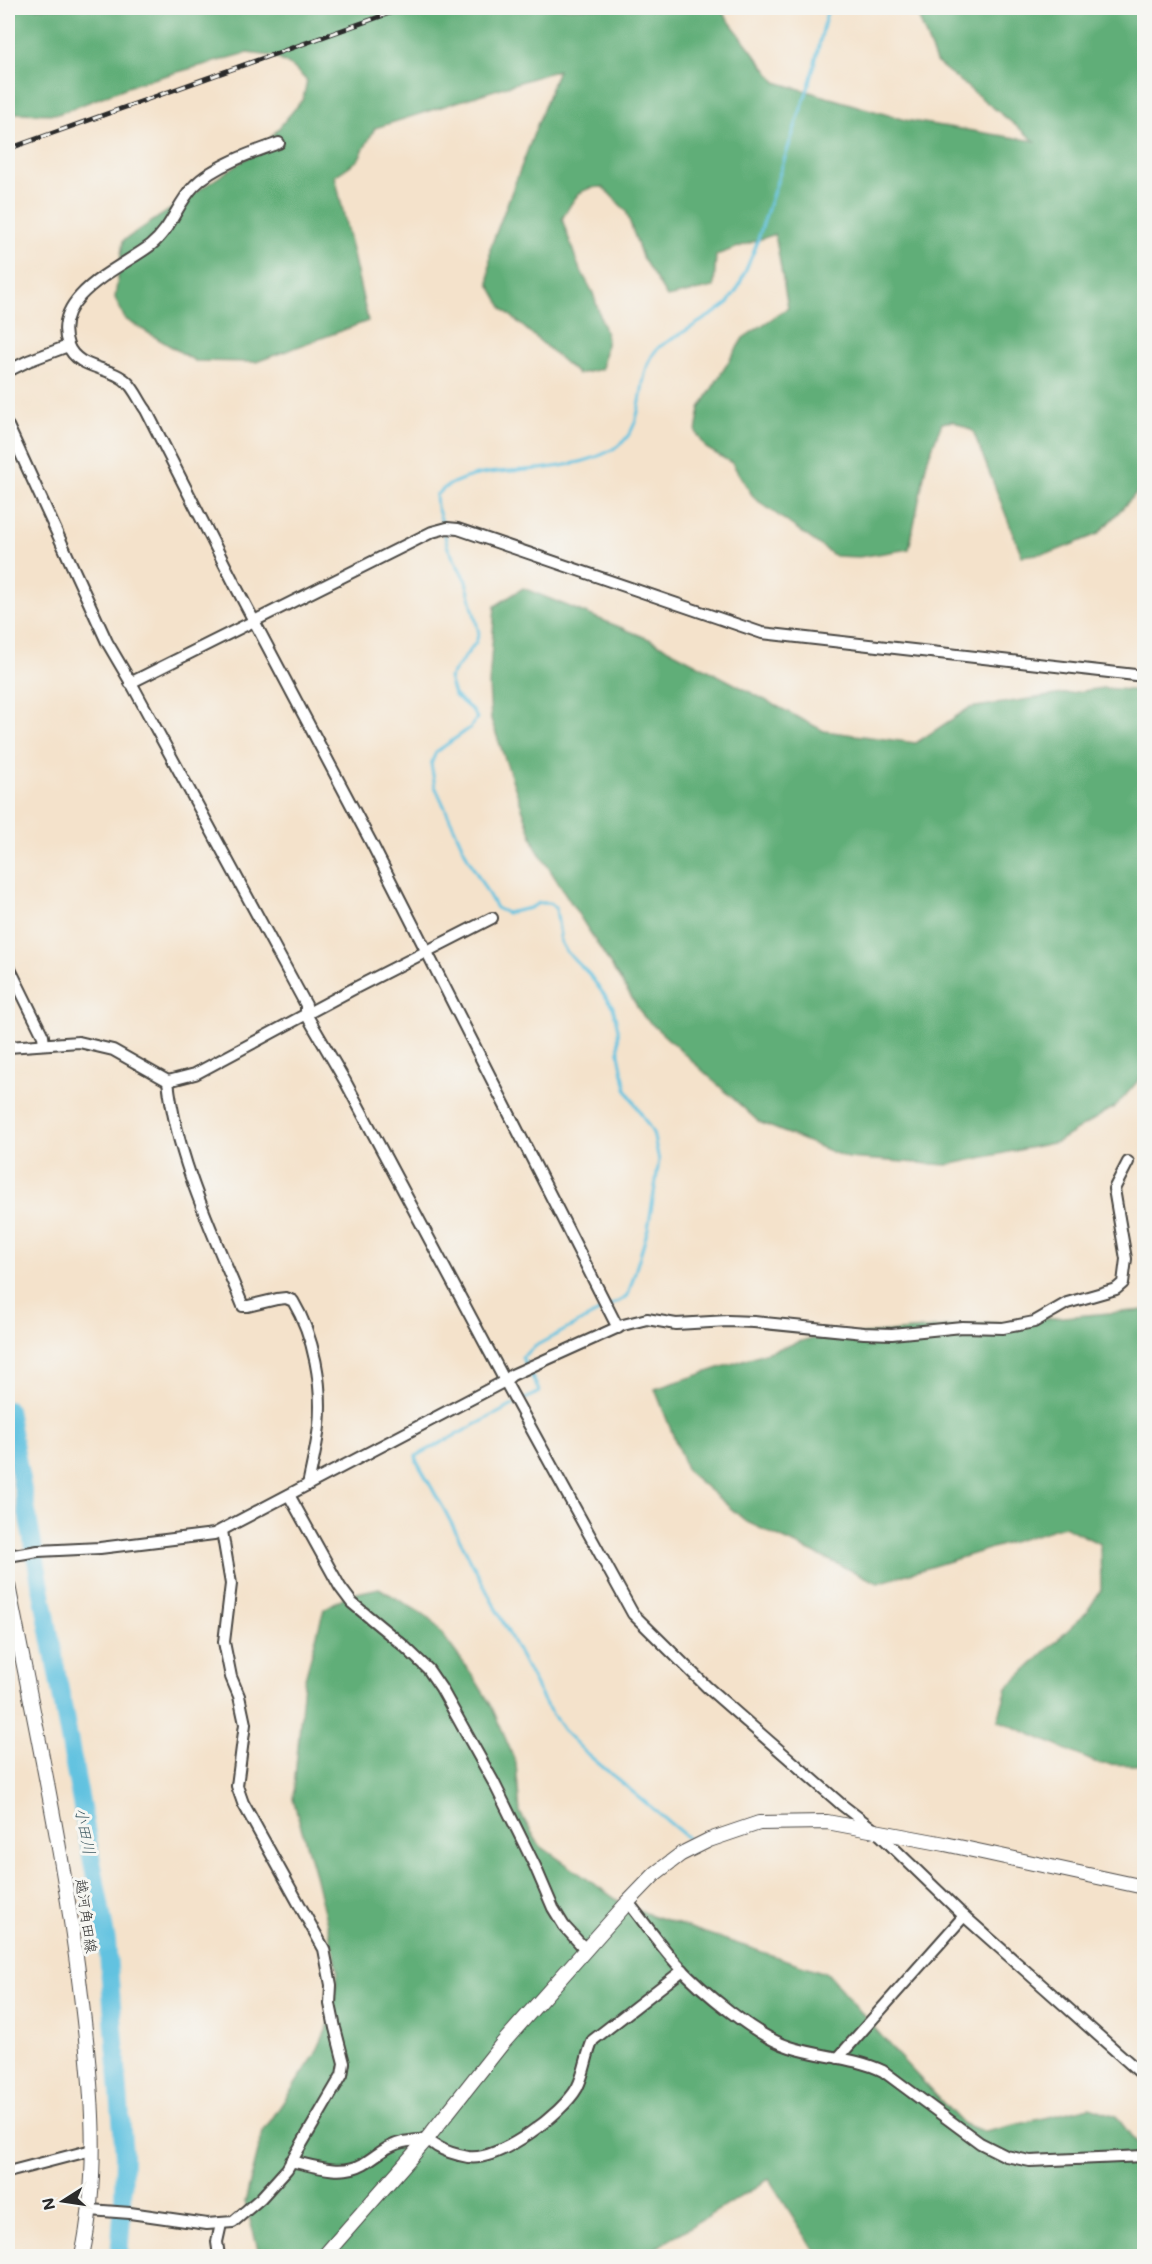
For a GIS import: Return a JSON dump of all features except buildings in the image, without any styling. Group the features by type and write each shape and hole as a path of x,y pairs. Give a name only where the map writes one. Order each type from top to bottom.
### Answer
{"street":[{"path":"279,143 211,173 194,186 166,231 159,238 89,286 70,310 65,333 68,346 74,356 129,383 146,410 373,846 469,1037 473,1040 618,1328"},
{"path":"8,371 68,346"},
{"path":"8,426 107,642 265,926 306,1005 306,1014 633,1614 666,1648 760,1734 877,1832 964,1916 1144,2076"},
{"path":"130,683 432,532 447,528 458,529 762,633 1144,676"},
{"path":"8,1047 79,1042 112,1050 168,1081 195,1074 425,950 492,918"},
{"path":"8,965 43,1036 44,1044"},
{"path":"168,1081 182,1151 243,1306 286,1298 293,1301 299,1311 313,1352 320,1392 319,1425 308,1485"},
{"path":"8,1556 38,1551 100,1548 185,1539 214,1534 505,1381 512,1374 618,1328 647,1319 676,1324 754,1322 892,1334 962,1327 1003,1328 1034,1322 1066,1303 1116,1289 1123,1283 1126,1259 1114,1189 1128,1162"},
{"path":"290,1495 340,1587 352,1603 404,1646 428,1670 441,1688 494,1783 536,1866 553,1908 564,1926 586,1950"},
{"path":"90,2210 221,2224 234,2222 261,2198 287,2169 342,2075 344,2063 330,2004 331,1984 324,1949 243,1803 237,1786 245,1724 239,1696 231,1677 224,1642 231,1584 222,1531"},
{"name":"越河角田線","path":"8,1585 74,1928 92,2099 90,2210 82,2256"},
{"path":"324,2256 426,2140 502,2044 628,1902 656,1873 681,1854 709,1840 759,1823 827,1822 1144,1887"},
{"path":"628,1902 683,1970 742,2021 772,2040 789,2047 868,2063 883,2071 981,2142 1006,2156 1030,2161 1144,2156"},
{"path":"838,2058 964,1916"},
{"path":"291,2161 326,2169 345,2169 360,2165 402,2142 426,2140 451,2154 472,2158 488,2156 509,2147 570,2099 578,2086 593,2040 683,1970"},
{"path":"8,2172 92,2150"},
{"path":"219,2256 217,2242 221,2224"}],"green space":[{"path":"8,8 719,8 776,82 905,120 1035,141 936,62 915,8 1144,8 1144,485 1098,534 1053,552 1022,556 973,431 953,421 942,423 927,461 909,549 859,557 835,556 754,498 732,463 706,448 696,432 700,408 743,338 788,308 775,234 716,255 714,287 667,297 642,257 626,211 603,187 587,189 578,195 562,219 578,265 593,293 607,338 602,369 578,374 503,309 489,284 490,249 558,70 375,128 358,160 335,176 368,321 256,362 195,361 125,319 115,298 123,241 262,148 303,99 307,81 293,67 273,56 247,53 138,83 58,114 12,113 8,110"},
{"path":"523,588 649,639 824,731 916,743 969,708 1103,688 1144,691 1144,1074 1116,1106 1057,1142 947,1165 847,1158 759,1122 644,1017 536,848 491,719 489,685 495,606"},
{"path":"1144,1310 1144,1763 1137,1765 1099,1764 998,1720 1007,1688 1086,1613 1101,1590 1100,1544 1064,1526 878,1583 747,1522 687,1471 655,1389 808,1339"},
{"path":"379,1588 431,1619 473,1676 491,1705 516,1763 520,1813 539,1845 627,1907 828,1974 896,2053 962,2123 985,2132 1090,2107 1116,2116 1144,2153 1144,2256 818,2256 769,2179 643,2256 260,2256 245,2202 263,2132 315,2055 333,2015 338,1969 315,1875 293,1799 304,1682 324,1609 348,1595"}],"waterway":[{"path":"443,525 436,495 445,487 456,482 490,473 574,464 597,457 618,446 628,436 634,424 651,357 659,347 727,304 738,288 754,251 811,79 828,8"},
{"path":"444,532 448,548 466,581 479,633 476,642 449,678 454,695 472,710 477,718 470,728 436,752 431,764 435,786 468,858 496,908 507,913 530,908 539,903 550,903 556,909 561,942 566,951 589,974 613,1007 626,1089 653,1133 659,1160 648,1229 629,1292 625,1298 537,1345 522,1357 526,1365"},
{"path":"521,1401 540,1392 529,1371"},
{"path":"515,1404 416,1456 417,1462 444,1509 546,1705 565,1732 586,1753 694,1843"},
{"name":"小田川","path":"8,1410 107,1942 124,2155 119,2256"}],"railway":[{"path":"8,149 404,8"}]}
